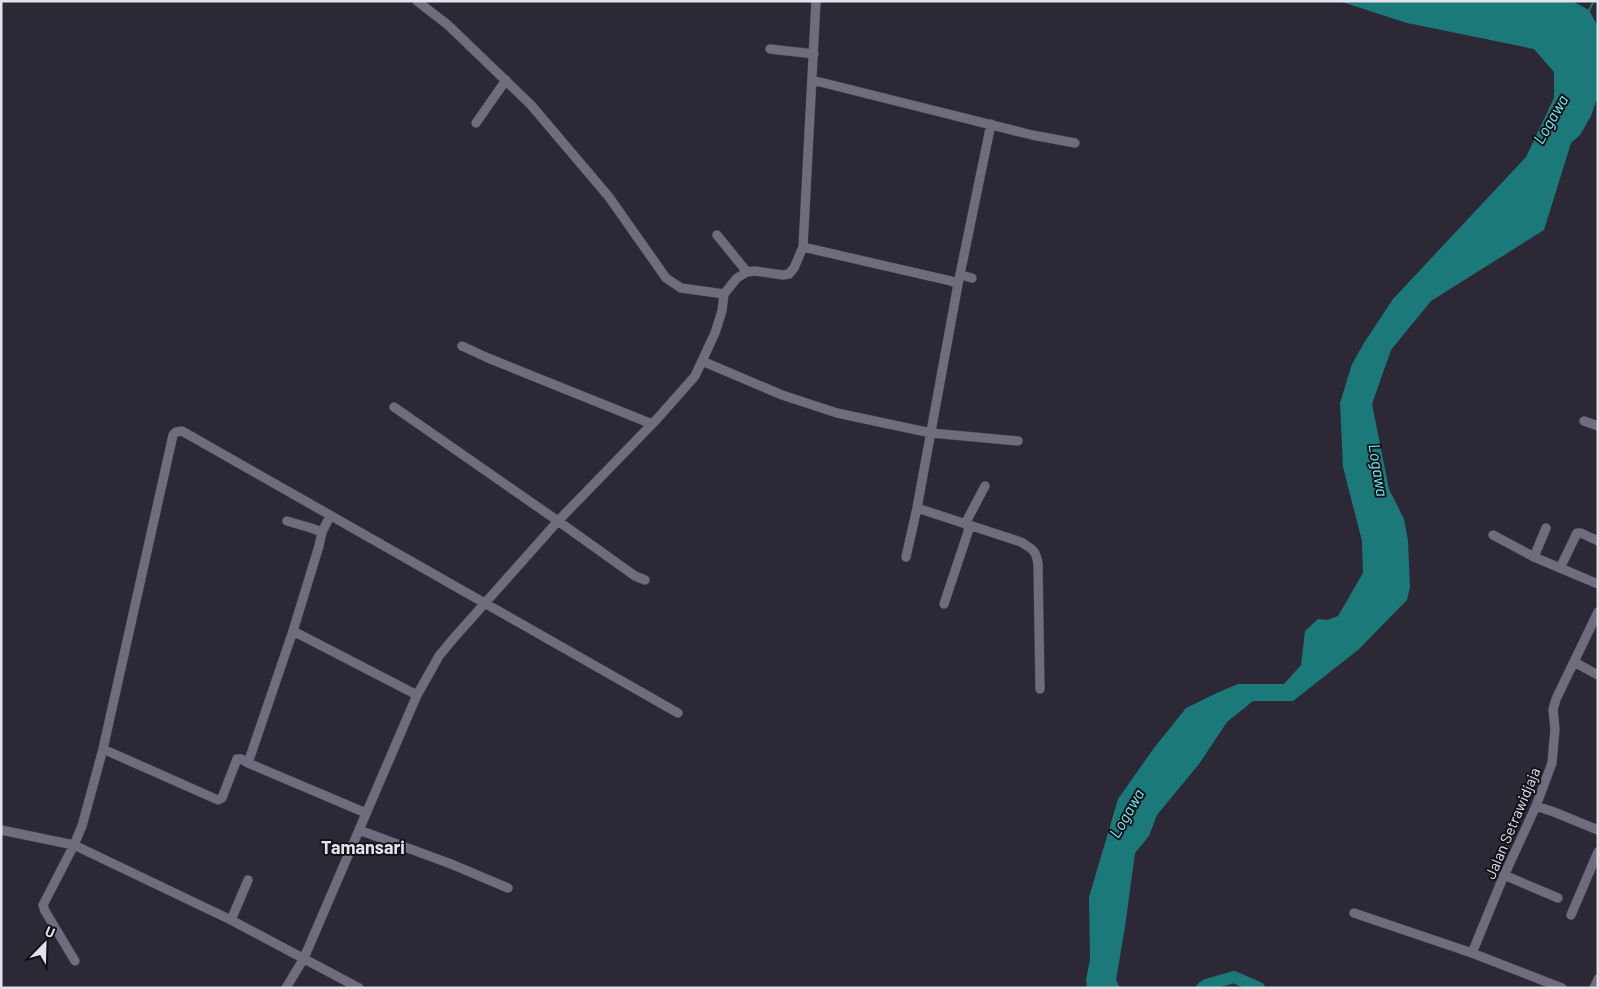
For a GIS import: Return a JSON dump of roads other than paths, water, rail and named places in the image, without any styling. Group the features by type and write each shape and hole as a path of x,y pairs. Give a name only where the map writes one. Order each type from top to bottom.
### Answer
{"street":[{"path":"417,1 448,25 531,105 609,197 666,278 681,288 724,294"},
{"path":"286,988 304,958 417,695 439,656 558,521 652,424 694,376 715,333 722,311 724,294 737,278 747,272 789,274 794,268 803,247 816,1"},
{"path":"770,49 814,54"},
{"path":"476,123 506,80"},
{"path":"812,80 1032,135 1074,143"},
{"path":"906,557 991,124"},
{"path":"717,234 747,272"},
{"path":"803,247 952,282 972,278"},
{"path":"462,346 652,424"},
{"path":"702,361 791,398 837,412 931,434 1018,441"},
{"path":"394,407 635,576 645,580"},
{"path":"1584,421 1598,426"},
{"path":"75,961 43,905 82,826 103,749 174,434 176,432 182,431 678,713"},
{"path":"944,604 968,525 985,486"},
{"path":"917,508 1021,542 1032,549 1037,555 1040,689"},
{"path":"248,763 293,631 322,532 330,516"},
{"path":"286,521 322,532"},
{"path":"1534,557 1546,528"},
{"path":"1560,568 1577,533 1598,541"},
{"path":"1493,535 1534,557 1598,584"},
{"name":"Jalan Setrawidjaja","path":"1472,953 1504,875 1536,806 1552,763 1555,729 1553,710 1556,699 1598,612"},
{"path":"293,631 417,695"},
{"path":"1574,662 1598,675"},
{"path":"103,749 218,800 222,798 237,759 241,758 248,763 366,813"},
{"path":"1536,806 1598,830"},
{"path":"1,830 74,845 231,920 359,988"},
{"path":"359,830 451,864 508,888"},
{"path":"1571,915 1598,852"},
{"path":"1504,875 1558,898"},
{"path":"231,920 248,880"},
{"path":"1354,913 1472,953 1562,988"},
{"path":"1594,988 1598,979"}],"water":[{"path":"1339,1 1572,1 1589,10 1598,27 1598,96 1591,116 1580,135 1571,143 1544,230 1431,301 1391,350 1372,404 1389,489 1404,519 1408,541 1410,587 1407,600 1358,650 1293,701 1253,701 1227,722 1199,764 1157,815 1149,836 1135,853 1116,980 1120,988 1087,988 1086,980 1090,959 1089,897 1118,799 1154,748 1186,708 1238,684 1284,684 1301,665 1305,631 1318,619 1327,620 1338,616 1363,573 1362,541 1343,467 1340,403 1352,364 1393,299 1526,157 1554,98 1554,72 1534,49 1407,23"}],"waterway":[{"path":"1588,12 1594,1"},
{"name":"Logawa","path":"1202,988 1206,985 1234,977 1259,988"}],"district":[{"name":"Tamansari","path":"363,847"}]}
